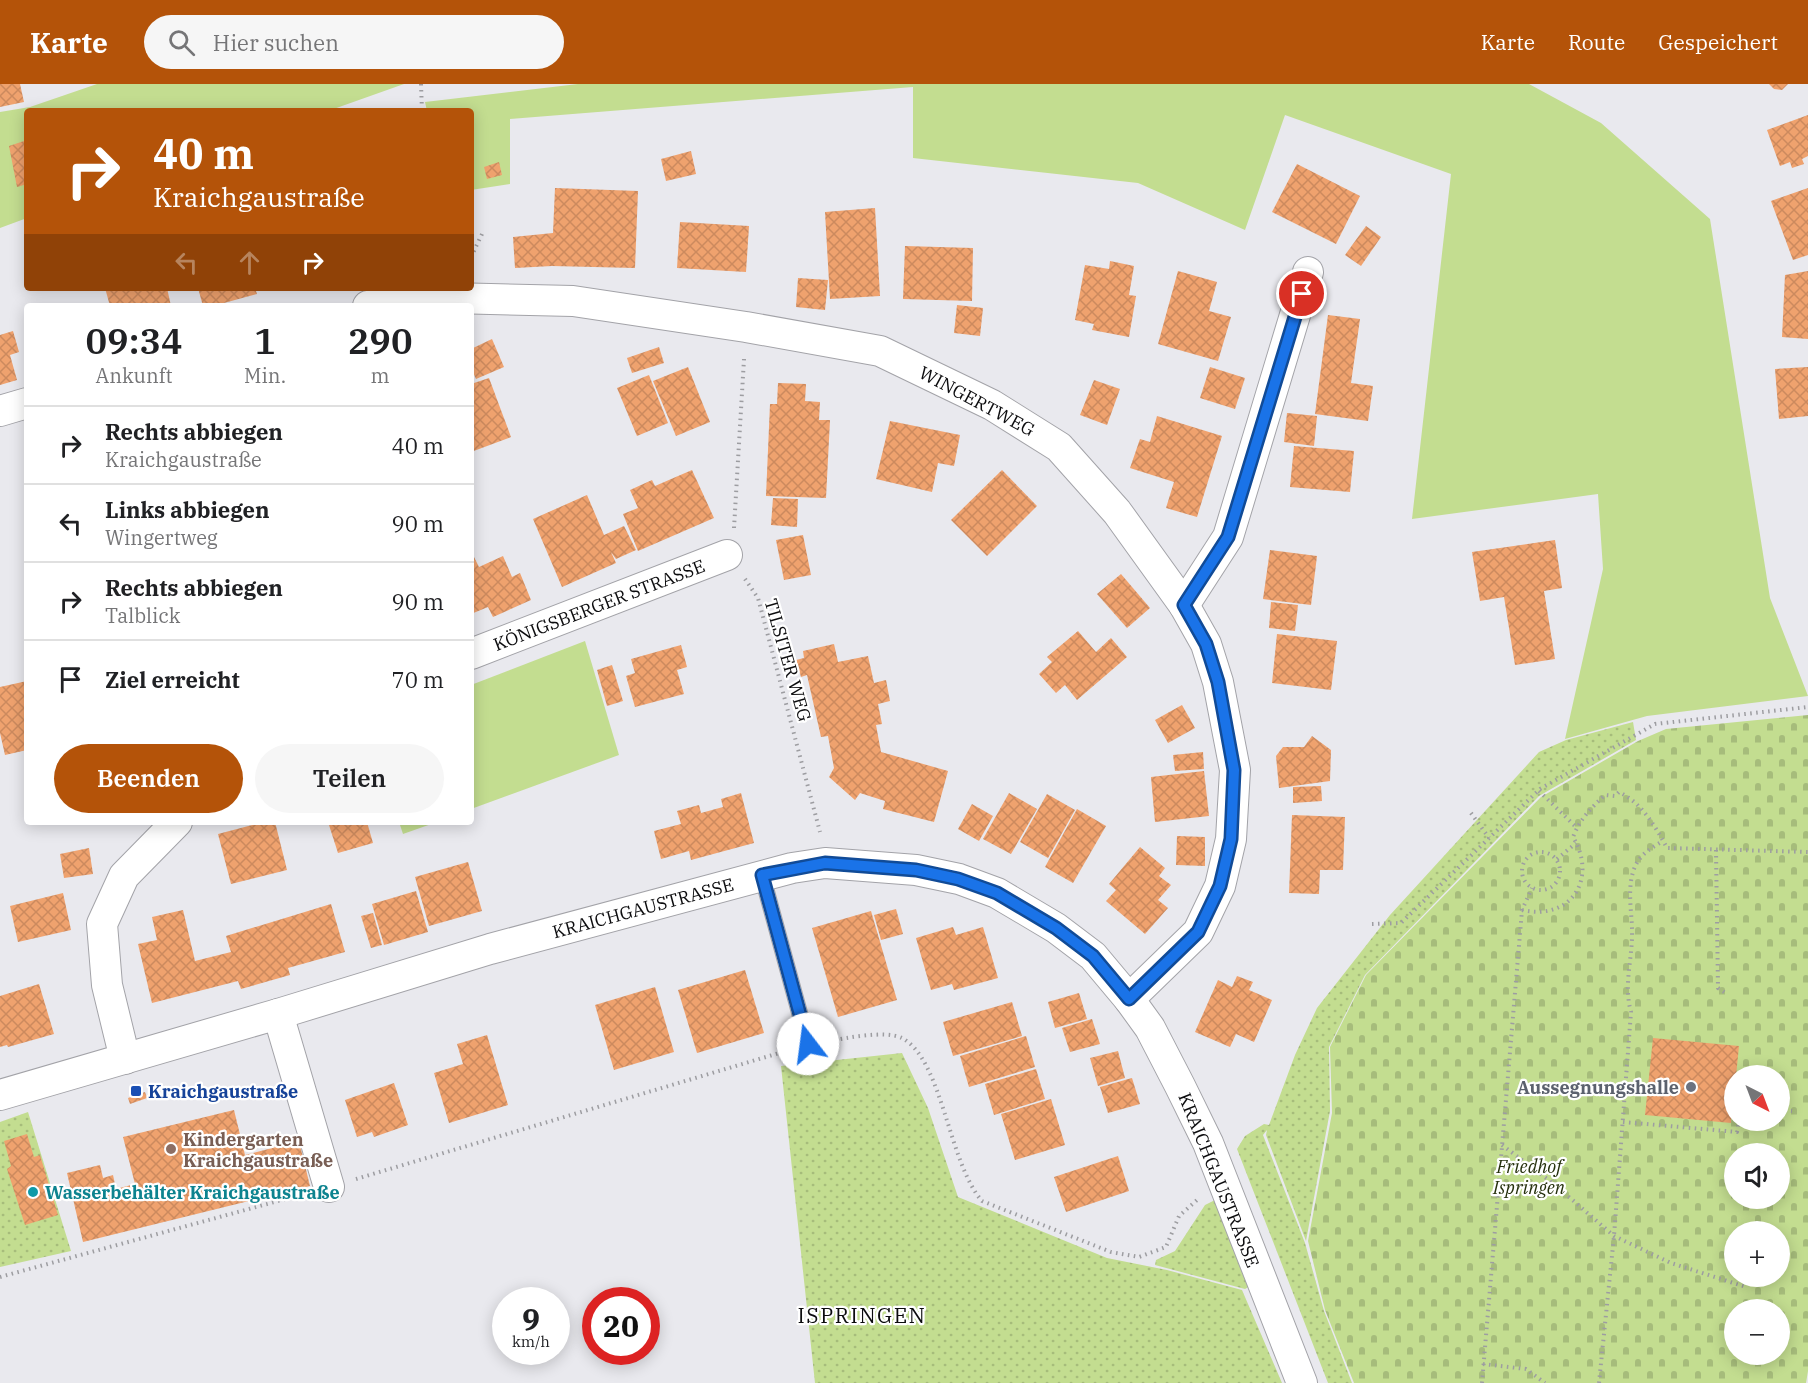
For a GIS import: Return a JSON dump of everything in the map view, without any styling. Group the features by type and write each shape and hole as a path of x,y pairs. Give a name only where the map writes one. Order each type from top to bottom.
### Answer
{"street":[{"path":"1184,605 1228,537 1308,272"},
{"name":"WINGERTWEG","path":"399,303 451,298 573,301 746,327 880,351 992,405 1059,447 1118,512 1184,605 1206,644 1218,682 1234,770 1231,839 1220,886 1198,932 1129,999"},
{"path":"0,411 24,404"},
{"name":"KÖNIGSBERGER STRASSE","path":"474,653 727,555"},
{"path":"124,1059 107,985 102,924 124,876 174,825"},
{"name":"KRAICHGAUSTRASSE","path":"0,1095 278,1014 479,952 762,875 825,863 916,870 958,879 997,893 1056,928 1093,956 1150,1028 1208,1143 1302,1383"},
{"path":"278,1014 329,1187"}],"lane":[{"path":"762,875 808,1044"}],"path":[{"path":"421,84 422,108"},
{"path":"474,251 482,234"},
{"path":"727,555 735,523 746,327"},
{"name":"TILSITER WEG","path":"727,555 758,598 820,832 825,863"},
{"path":"1372,924 1401,923 1539,791 1655,724 1808,707"},
{"path":"1539,791 1577,828"},
{"path":"1522,910 1543,913 1558,909 1569,902 1578,889 1583,863 1573,837 1586,812 1605,795 1615,796 1620,792 1630,797 1641,807 1667,848 1808,852"},
{"path":"1471,813 1489,838"},
{"path":"1599,1383 1614,1236 1631,1012 1627,999 1632,938 1630,892 1634,869 1639,859 1646,851 1663,841"},
{"path":"1557,859 1576,843"},
{"path":"1716,850 1718,987 1727,994"},
{"path":"1540,851 1557,859 1560,871 1556,883 1546,889 1532,888 1524,882 1522,865 1529,855 1540,851"},
{"path":"1482,1383 1522,910 1532,888"},
{"path":"0,1277 329,1187 808,1044 888,1035 902,1038 920,1055 938,1092 960,1163 972,1190 982,1201 1111,1252 1139,1257 1166,1247 1179,1216 1199,1198 1224,1188"},
{"path":"1623,1122 1724,1131"},
{"path":"1502,1145 1554,1184 1614,1236 1671,1263 1724,1280"},
{"path":"1483,1364 1526,1369 1545,1383"}],"green space":[{"path":"97,84 404,84 336,108 24,108"},
{"path":"578,84 1529,84 1601,123 1710,219 1770,598 1808,696 1647,716 1565,739 1603,569 1598,494 1412,519 1451,174 1285,115 1245,230 1138,183 913,158 913,87 510,119 510,184 474,190 474,108 426,108 425,102"},
{"path":"24,108 24,219 0,228 0,112"},
{"path":"585,641 619,755 474,808 474,684"},
{"name":"Friedhof Ispringen","path":"1808,715 1808,1371 1806,1383 1354,1383 1325,1310 1308,1241 1332,1113 1330,1047 1366,975 1541,797 1638,741 1666,729"},
{"path":"1633,722 1636,740 1539,796 1365,975 1329,1047 1330,1111 1306,1241 1266,1135 1267,1130 1263,1135 1305,1243 1324,1311 1352,1383 1328,1383 1237,1149 1245,1136 1264,1124 1269,1125 1295,1055 1317,1008 1390,915 1539,752 1566,740"},
{"path":"400,825 428,825 403,834"},
{"path":"902,1053 928,1108 958,1197 1107,1258 1167,1270 1242,1290 1282,1383 815,1383 781,1066"},
{"path":"28,1112 71,1251 0,1267 0,1122"},
{"path":"1215,1200 1250,1286 1245,1289 1155,1265 1156,1260 1175,1251 1205,1205"}],"building":[{"path":"0,84 20,84 24,102 0,107"},
{"path":"1769,84 1788,84 1782,90 1774,89"},
{"path":"1808,115 1808,156 1802,159 1804,164 1792,168 1790,162 1780,166 1767,130"},
{"path":"24,141 24,185 17,187 9,146"},
{"path":"691,151 696,174 666,181 661,159"},
{"path":"499,162 502,175 487,179 484,167"},
{"path":"1297,164 1360,196 1336,244 1272,212"},
{"path":"555,188 638,191 635,268 552,266 515,268 513,237 553,233"},
{"path":"1808,188 1808,255 1793,260 1771,201"},
{"path":"875,208 880,296 830,299 825,212"},
{"path":"680,222 749,226 746,272 677,268"},
{"path":"1366,226 1381,237 1361,266 1345,255"},
{"path":"905,246 973,248 972,301 903,299"},
{"path":"1110,261 1134,266 1129,295 1136,296 1129,337 1092,330 1094,324 1075,320 1085,265 1109,269"},
{"path":"1178,271 1217,282 1209,311 1231,317 1218,361 1158,344"},
{"path":"1808,271 1808,339 1782,337 1785,275"},
{"path":"798,278 828,280 825,310 796,307"},
{"path":"106,291 168,291 170,303 109,303"},
{"path":"199,291 256,291 257,294 224,303 202,303"},
{"path":"957,305 983,308 980,336 954,333"},
{"path":"1328,315 1360,319 1351,383 1373,386 1368,421 1315,414"},
{"path":"13,331 19,352 10,355 17,380 0,385 0,335"},
{"path":"492,339 504,367 476,379 474,348"},
{"path":"659,347 664,363 632,373 627,358"},
{"path":"688,367 710,422 676,436 653,381"},
{"path":"1210,367 1245,378 1235,409 1200,398"},
{"path":"1808,367 1808,416 1779,419 1775,369"},
{"path":"649,375 668,423 637,436 617,388"},
{"path":"489,378 511,437 474,451 474,383"},
{"path":"1094,380 1120,389 1107,425 1080,415"},
{"path":"778,383 806,384 805,401 820,402 819,420 830,420 826,498 766,496 770,404 777,404"},
{"path":"1287,413 1317,416 1314,446 1284,442"},
{"path":"1157,416 1222,436 1197,517 1166,508 1174,482 1130,468 1140,439 1150,442"},
{"path":"890,421 960,435 954,466 938,463 932,492 876,479"},
{"path":"1294,446 1354,451 1350,492 1290,487"},
{"path":"692,470 714,518 638,551 623,514 638,508 630,490 652,480 655,486"},
{"path":"1002,470 1037,506 987,556 951,520"},
{"path":"587,495 604,535 624,526 636,550 616,559 611,552 616,563 562,587 533,519"},
{"path":"773,498 798,499 797,527 771,525"},
{"path":"803,535 811,575 784,580 776,540"},
{"path":"1555,540 1562,588 1544,591 1555,659 1515,665 1504,597 1480,601 1472,552"},
{"path":"1270,550 1317,556 1311,605 1263,599"},
{"path":"503,556 512,577 520,573 531,600 493,617 488,607 474,613 474,557 479,567"},
{"path":"1121,574 1150,608 1127,628 1097,594"},
{"path":"1271,602 1298,605 1295,631 1269,628"},
{"path":"1078,631 1096,652 1111,638 1127,657 1077,700 1065,685 1056,693 1039,674 1052,662 1047,657"},
{"path":"1277,634 1337,641 1331,690 1272,683"},
{"path":"834,644 838,662 868,656 874,683 886,680 890,701 878,704 882,724 876,725 881,752 948,771 934,822 883,809 885,801 860,793 855,800 829,777 834,768 828,736 821,737 807,675 801,677 796,660 804,658 803,651"},
{"path":"681,645 687,667 677,670 684,694 635,707 626,676 635,673 631,659"},
{"path":"612,665 623,701 607,706 597,670"},
{"path":"24,682 24,751 5,755 0,733 0,687"},
{"path":"1182,705 1195,728 1168,743 1155,720"},
{"path":"1312,736 1331,750 1330,781 1279,788 1276,756 1283,747 1304,747"},
{"path":"1203,752 1204,769 1175,771 1173,755"},
{"path":"1204,771 1209,816 1155,822 1151,777"},
{"path":"1321,786 1322,801 1293,803 1293,787"},
{"path":"741,793 754,843 691,860 689,851 661,859 654,831 681,824 677,811 699,805 701,813 723,807 721,799"},
{"path":"1009,793 1037,809 1011,854 983,839"},
{"path":"1047,794 1075,810 1048,858 1020,842"},
{"path":"972,804 993,816 979,841 958,829"},
{"path":"1077,809 1106,826 1073,883 1045,867"},
{"path":"1292,815 1345,817 1343,870 1320,870 1319,894 1289,893"},
{"path":"252,825 276,825 287,870 231,884 218,834"},
{"path":"329,825 368,825 373,843 338,853"},
{"path":"1177,836 1205,837 1205,866 1176,865"},
{"path":"1140,847 1165,868 1159,876 1171,885 1158,900 1168,908 1145,934 1106,901 1116,890 1109,884"},
{"path":"89,848 93,874 64,878 60,854"},
{"path":"468,862 482,911 429,926 415,877"},
{"path":"416,891 428,932 384,945 372,904"},
{"path":"63,893 71,930 18,942 10,906"},
{"path":"331,904 345,952 288,968 290,975 241,989 238,981 152,1003 138,944 157,940 152,917 183,910 195,961 231,952 226,936"},
{"path":"896,909 903,934 881,940 874,915"},
{"path":"871,911 897,1000 838,1017 812,928"},
{"path":"373,913 382,945 371,948 361,916"},
{"path":"953,927 956,935 983,927 998,978 954,990 952,984 931,990 916,938"},
{"path":"745,970 764,1033 697,1053 678,990"},
{"path":"1237,976 1253,982 1249,990 1272,1000 1254,1042 1236,1034 1230,1047 1195,1032 1218,980 1232,987"},
{"path":"39,984 54,1034 8,1047 7,1045 0,1047 0,996"},
{"path":"655,987 674,1052 614,1070 595,1005"},
{"path":"1079,993 1087,1019 1055,1028 1048,1002"},
{"path":"1012,1002 1022,1036 953,1056 943,1022"},
{"path":"1092,1019 1100,1044 1070,1052 1062,1028"},
{"path":"487,1035 508,1105 449,1123 434,1073 463,1064 457,1044"},
{"path":"1026,1036 1035,1067 969,1087 960,1056"},
{"name":"Aussegnungshalle","path":"1653,1038 1739,1046 1737,1065 1724,1065 1724,1122 1645,1115"},
{"path":"1118,1051 1125,1078 1098,1086 1090,1058"},
{"path":"1036,1069 1045,1099 994,1115 985,1084"},
{"path":"1132,1078 1140,1104 1108,1113 1100,1087"},
{"path":"394,1083 408,1125 374,1137 372,1132 357,1137 345,1100"},
{"path":"145,1092 147,1098 130,1104 128,1098"},
{"path":"1051,1099 1065,1145 1015,1160 1001,1114"},
{"path":"234,1110 245,1155 299,1141 310,1186 83,1242 67,1173 100,1165 103,1178 113,1175 116,1189 135,1184 123,1137"},
{"name":"Wasserbehälter Kraichgaustraße","path":"27,1134 34,1157 40,1155 58,1215 25,1225 7,1169 11,1166 4,1141"},
{"path":"1118,1156 1129,1191 1066,1212 1054,1177"}],"place":[{"name":"Aussegnungshalle","path":"1691,1087"},
{"name":"Kraichgaustraße","path":"136,1091"},
{"name":"Kindergarten Kraichgaustraße","path":"171,1149"},
{"name":"Wasserbehälter Kraichgaustraße","path":"33,1192"}],"district":[{"name":"ISPRINGEN","path":"862,1315"}],"route":[{"path":"808,1044 762,875 825,863 916,870 958,879 997,893 1056,928 1093,956 1129,999 1198,932 1220,886 1231,839 1234,770 1218,682 1206,644 1184,605 1228,537 1302,294"}]}
